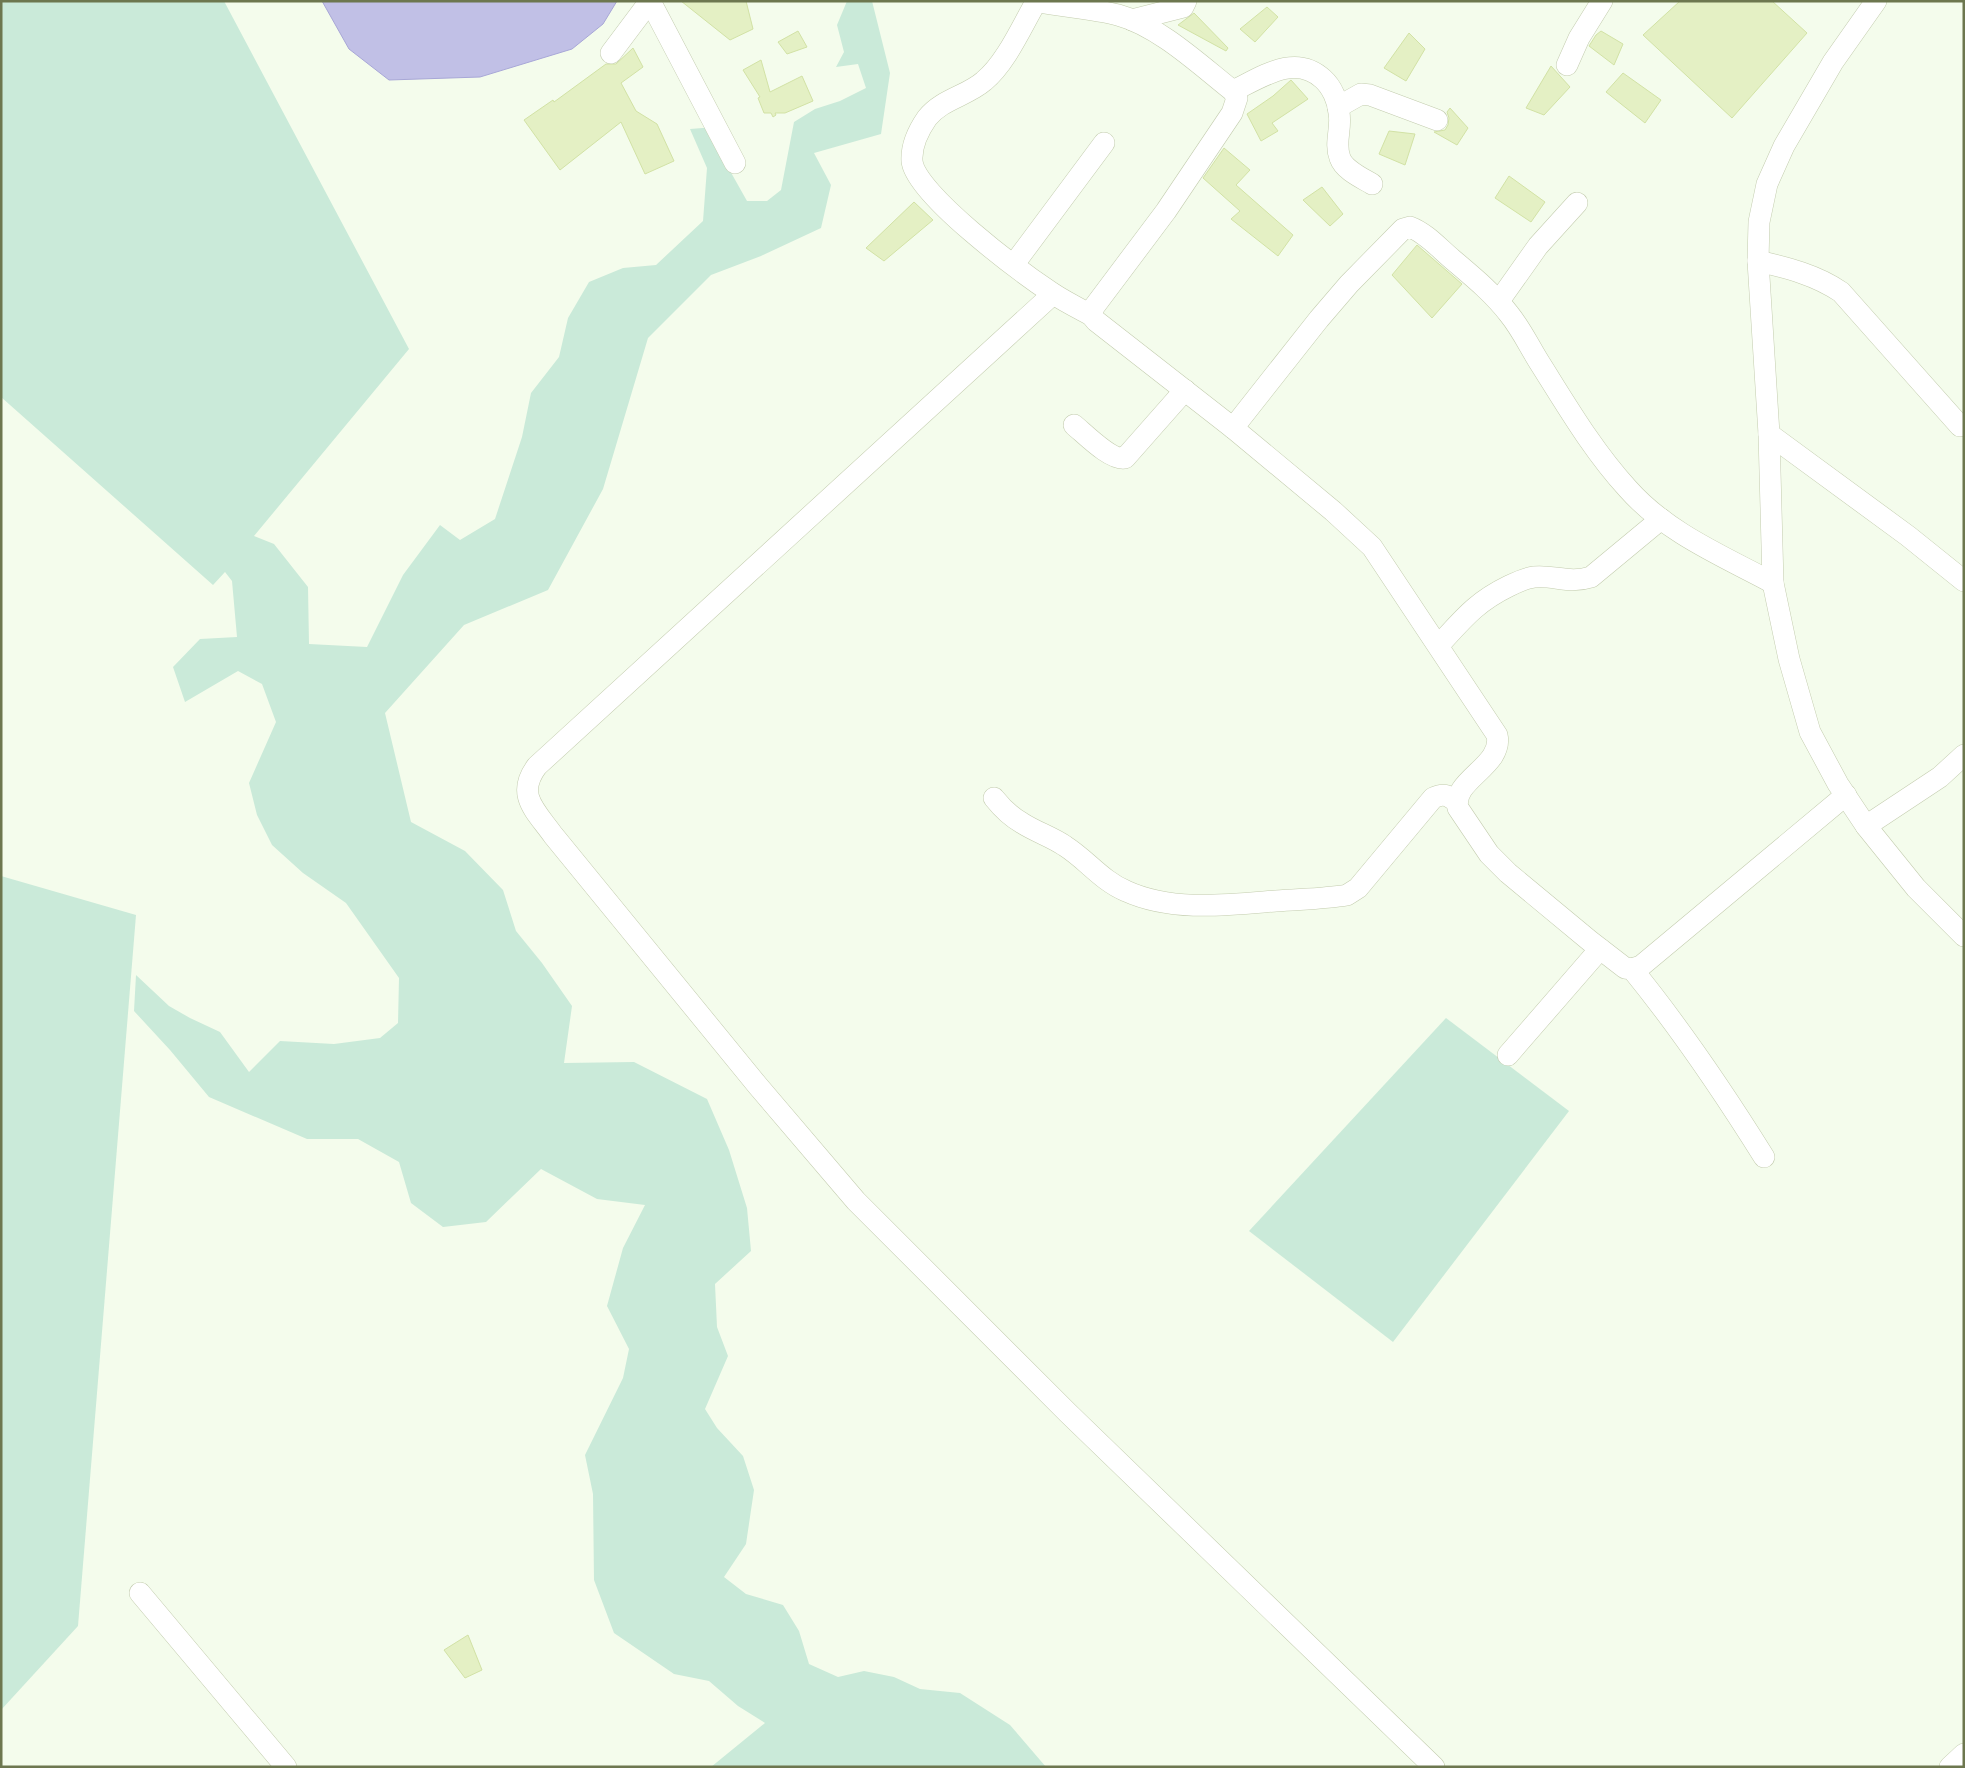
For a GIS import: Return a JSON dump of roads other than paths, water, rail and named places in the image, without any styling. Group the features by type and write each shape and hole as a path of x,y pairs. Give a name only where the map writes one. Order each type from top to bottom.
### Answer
{"street":[{"path":"610,53 650,1 735,163"},
{"path":"1092,315 1094,307 1166,211 1232,114 1237,98 1233,91 1149,28 1117,15 1035,1 1000,64 984,82 945,102 928,117 917,135 913,147 912,162 917,174 933,195 977,235 1053,294 1092,315 1096,321 1233,428 1339,516 1372,547 1497,735 1499,744 1494,754 1460,792 1456,801 1458,808 1489,854 1508,873 1600,949 1625,968 1632,970 1663,1008 1764,1157"},
{"path":"1132,20 1182,7 1186,1"},
{"path":"1567,65 1579,38 1602,1"},
{"path":"1876,1 1833,62 1784,146 1767,184 1758,222 1758,261 1769,434 1774,583 1789,659 1810,732 1846,796 1866,826 1916,888 1964,936"},
{"path":"1233,91 1270,72 1290,67 1305,67 1315,72 1327,82 1336,98 1340,114 1338,148 1340,160 1346,167 1372,184"},
{"path":"1338,108 1361,94 1370,95 1437,120"},
{"path":"1014,264 1104,143"},
{"path":"1498,301 1538,246 1577,203"},
{"path":"1233,428 1349,284 1403,229 1410,227 1422,233 1498,301 1521,330 1574,419 1607,466 1629,491 1679,532 1774,583"},
{"path":"1758,261 1799,271 1825,282 1841,292 1960,426"},
{"path":"1053,294 537,766 530,776 527,785 527,796 553,835 758,1086 856,1201 1075,1420 1434,1767"},
{"path":"1074,425 1111,456 1119,459 1125,458 1185,390"},
{"path":"1769,434 1908,536 1964,581"},
{"path":"1438,645 1468,614 1492,595 1520,580 1533,577 1569,581 1591,577 1661,519"},
{"path":"1866,826 1940,777 1964,755"},
{"path":"994,798 1008,814 1023,824 1068,847 1101,876 1125,891 1151,900 1171,904 1243,903 1347,895 1358,888 1433,798 1440,794 1447,795 1456,801"},
{"path":"1632,970 1640,966 1846,796"},
{"path":"1508,1055 1600,949"},
{"path":"140,1593 286,1767"},
{"path":"1950,1767 1964,1754"}],"water":[{"path":"322,1 617,1 603,24 572,49 480,77 389,80 349,49"}]}
